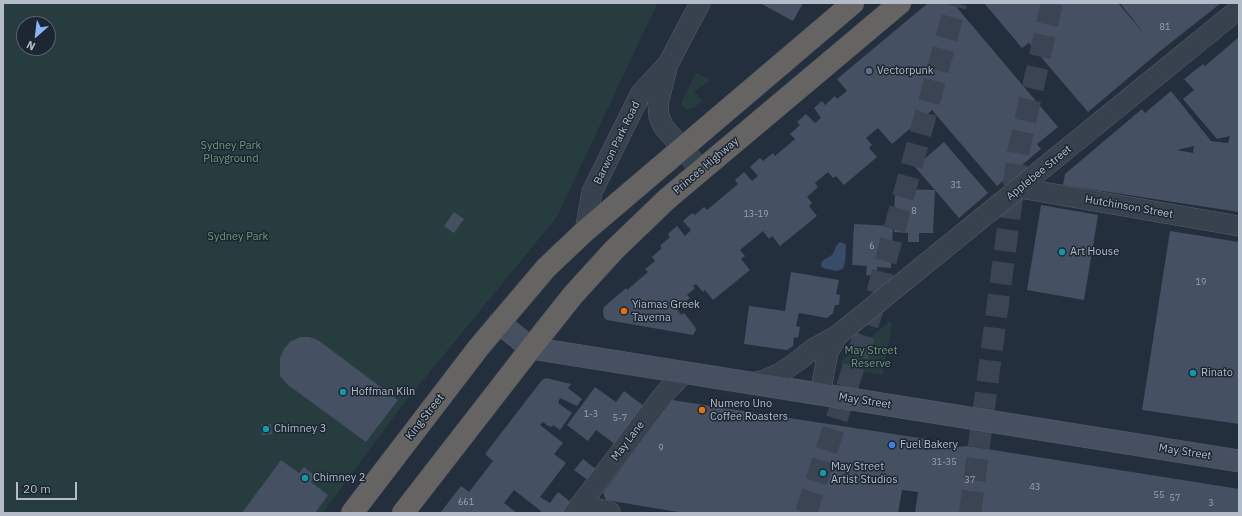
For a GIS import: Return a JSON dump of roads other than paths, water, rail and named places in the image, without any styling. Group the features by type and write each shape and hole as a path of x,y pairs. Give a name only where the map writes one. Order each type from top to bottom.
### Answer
{"highway":[{"path":"499,323 546,268 585,231 853,3"},
{"name":"Princes Highway","path":"531,348 573,295 614,250 667,199 900,3"},
{"name":"King Street","path":"352,513 499,323"},
{"path":"403,513 531,348"}],"main road":[{"name":"May Street","path":"499,323 531,348 1239,461"}],"street":[{"name":"Barwon Park Road","path":"700,3 668,64 658,104 659,116 663,126 701,170"},
{"name":"Applebee Street","path":"752,383 765,380 779,374 813,348 838,335 1239,9"},
{"name":"Barwon Park Road","path":"585,231 592,192 622,131 641,93 668,64"},
{"path":"622,131 633,122 639,121 655,123 663,126"},
{"name":"Hutchinson Street","path":"1020,188 1239,226"},
{"name":"Applebee Street","path":"820,394 828,352 838,335"},
{"name":"May Lane","path":"578,508 665,393 685,372"},
{"path":"578,508 590,507 610,512"}],"water":[{"path":"840,242 846,246 843,269 836,271 823,268 821,266 822,261 832,255 836,246"}],"tunnel":[{"path":"806,513 873,308 956,3"},
{"path":"970,513 1018,153 1052,3"}],"place":[{"name":"Vectorpunk","path":"869,71"},
{"name":"Art House","path":"1062,252"},
{"name":"Yiamas Greek Taverna","path":"624,311"},
{"name":"Rinato","path":"1193,373"},
{"name":"Hoffman Kiln","path":"343,392"},
{"name":"Numero Uno Coffee Roasters","path":"702,410"},
{"name":"Chimney 3","path":"266,429"},
{"name":"Fuel Bakery","path":"892,445"},
{"name":"May Street Artist Studios","path":"823,473"},
{"name":"Chimney 2","path":"305,478"}],"park label":[{"name":"Sydney Park Playground","path":"231,152"},
{"name":"Sydney Park","path":"238,237"},
{"name":"May Street Reserve","path":"871,357"}]}
